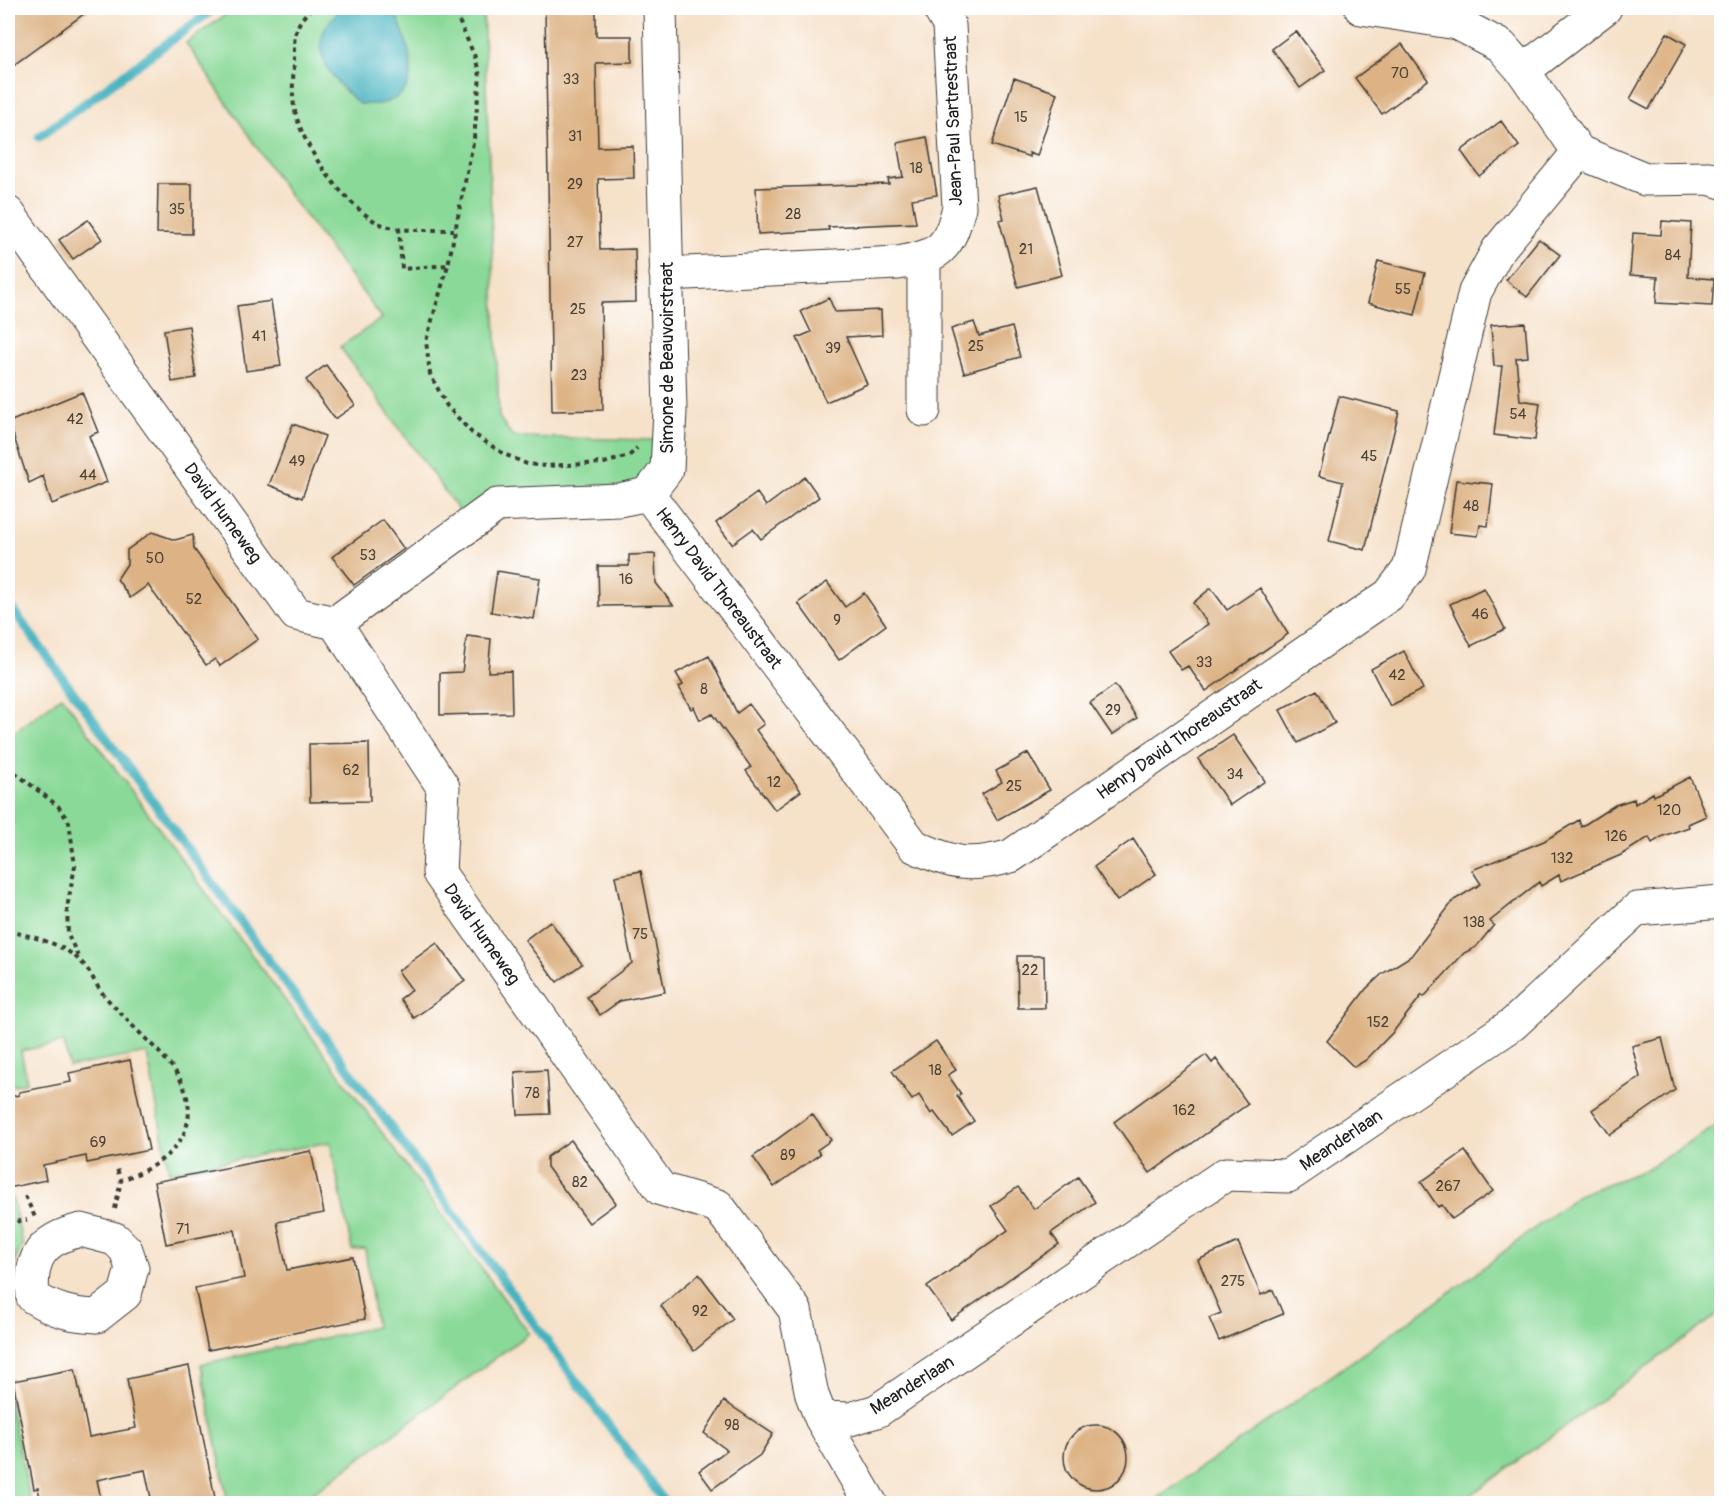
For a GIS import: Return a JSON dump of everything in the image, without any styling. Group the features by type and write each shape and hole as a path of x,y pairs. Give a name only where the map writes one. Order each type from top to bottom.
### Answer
{"street":[{"name":"Simone de Beauvoirstraat","path":"648,494 667,469 669,428 660,8"},
{"name":"Jean-Paul Sartrestraat","path":"666,274 898,263 924,259 943,249 953,233 958,207 949,25 939,8"},
{"path":"1361,8 1457,23 1501,45 1523,71 1579,152 1644,179 1709,178 1722,182"},
{"path":"1523,71 1605,8"},
{"name":"Henry David Thoreaustraat","path":"648,494 914,846 947,861 984,864 1011,856 1389,595 1409,568 1475,292 1498,250 1579,152"},
{"name":"David Humeweg","path":"8,213 296,614 335,623 443,787 439,873 661,1189 718,1206 795,1310 812,1395 821,1418 871,1503"},
{"path":"924,259 924,410"},
{"path":"335,623 497,505 619,500 648,494"},
{"name":"Meanderlaan","path":"821,1418 850,1419 877,1411 1226,1174 1288,1176 1513,1024 1636,909 1722,902"},
{"path":"81,1230 107,1235 126,1250 132,1268 125,1294 97,1316 72,1315 20,1300 43,1246 63,1234 81,1230"}],"path":[{"path":"312,8 300,19 294,36 294,106 306,140 330,179 375,222 399,228 454,230"},
{"path":"448,8 456,14 475,57 480,76 474,138 448,265 426,341 430,374 447,406 472,433 504,454 527,464 546,466 604,463 629,456 640,446 646,436 669,428"},
{"path":"399,228 402,268 448,265"},
{"path":"8,767 49,799 69,822 75,866 67,908 68,934 79,959 102,992 179,1077 187,1097 188,1124 179,1142 166,1158 145,1172 121,1180"},
{"path":"8,931 39,938 79,959"},
{"path":"107,1235 121,1180 117,1169"},
{"path":"8,1223 36,1219"}],"green space":[{"path":"235,8 483,8 499,417 513,437 655,440 653,463 637,485 462,515 340,347 382,318 287,192 186,43"},
{"path":"62,696 529,1333 300,1503 228,1503 201,1364 376,1327 365,1249 352,1250 330,1142 169,1172 147,1053 69,1067 64,1042 21,1051 27,1082 8,1087 8,737"},
{"path":"1721,1123 1721,1312 1460,1503 1151,1503 1463,1283 1578,1195 1645,1170"},
{"path":"8,1197 12,1197 23,1246 17,1255 8,1285"},
{"path":"8,1395 31,1503 8,1503"}],"water":[{"path":"344,8 394,8 408,47 411,74 400,95 384,103 359,104 337,82 329,70 321,45 323,33 331,20"}],"building":[{"path":"8,8 92,8 8,69"},
{"path":"545,8 596,8 596,36 632,36 632,62 596,63 598,147 633,146 634,178 598,179 600,250 635,249 636,302 601,303 603,410 552,411"},
{"path":"1296,31 1325,70 1300,88 1272,49"},
{"path":"1667,33 1686,44 1649,109 1630,99"},
{"path":"1402,44 1428,80 1382,114 1355,78"},
{"path":"1014,78 1057,93 1037,156 1029,153 1030,157 992,145"},
{"path":"1501,121 1519,146 1479,176 1461,151"},
{"path":"927,137 937,195 912,199 916,223 828,227 829,230 758,234 756,188 889,184 888,179 903,177 897,143"},
{"path":"158,184 192,184 192,234 157,233"},
{"path":"1038,186 1062,275 1018,287 999,220 1004,219 998,195"},
{"path":"88,220 102,239 73,259 59,240"},
{"path":"1662,221 1691,223 1688,277 1714,279 1712,306 1656,303 1658,277 1630,275 1633,233 1661,235"},
{"path":"1539,239 1560,255 1527,297 1506,280"},
{"path":"1378,261 1425,273 1415,315 1368,303"},
{"path":"829,298 835,312 881,310 882,335 846,337 867,384 826,402 797,338 811,332 801,311"},
{"path":"271,301 281,366 246,371 237,306"},
{"path":"974,322 979,336 1012,327 1020,357 964,373 951,329"},
{"path":"1525,323 1528,357 1516,358 1520,400 1540,403 1535,440 1494,435 1502,366 1494,366 1491,325"},
{"path":"189,326 196,378 172,382 164,330"},
{"path":"326,365 355,405 335,419 306,380"},
{"path":"82,392 98,432 89,436 107,482 52,504 43,476 29,483 9,422"},
{"path":"1339,396 1399,411 1365,550 1329,541 1343,482 1319,476"},
{"path":"293,424 325,436 302,498 269,485"},
{"path":"805,477 819,497 761,539 753,529 732,544 716,523 757,493 766,506"},
{"path":"1456,480 1493,484 1488,526 1480,525 1478,536 1449,533"},
{"path":"383,520 404,549 354,585 332,557"},
{"path":"152,532 175,540 193,535 194,549 258,639 220,666 215,659 206,665 148,585 130,598 117,579 127,564 127,550"},
{"path":"655,554 656,583 673,605 599,606 598,566 629,566 629,555"},
{"path":"497,571 540,578 534,619 491,612"},
{"path":"827,582 845,607 864,593 886,625 839,660 798,603"},
{"path":"1211,588 1227,610 1260,588 1288,634 1206,691 1188,666 1181,670 1168,651 1208,624 1193,603"},
{"path":"1484,588 1505,629 1471,646 1450,604"},
{"path":"467,636 491,639 488,672 511,671 512,713 440,715 440,673 462,672"},
{"path":"1404,651 1423,689 1390,706 1371,669"},
{"path":"709,656 737,713 749,704 764,724 756,730 801,791 775,810 746,771 751,767 712,714 700,720 694,707 691,709 679,687 683,685 676,673"},
{"path":"1115,685 1137,718 1112,735 1090,703"},
{"path":"1317,690 1335,723 1298,743 1280,710"},
{"path":"1233,735 1265,781 1230,805 1198,759"},
{"path":"369,743 370,801 310,802 309,744"},
{"path":"1028,753 1050,790 997,820 982,794 1002,782 996,771"},
{"path":"1690,777 1706,816 1688,824 1689,827 1663,836 1652,843 1649,837 1621,855 1561,881 1559,875 1541,886 1539,882 1490,921 1494,925 1476,947 1464,953 1424,997 1422,995 1393,1032 1366,1060 1354,1067 1327,1041 1366,989 1382,974 1411,956 1454,900 1481,884 1472,870 1544,841 1579,820 1581,827 1615,805 1634,799 1635,804 1653,793 1654,796"},
{"path":"1133,839 1156,874 1117,901 1094,867"},
{"path":"641,871 665,992 620,1001 600,1015 587,997 632,963 615,876"},
{"path":"550,921 582,964 557,982 525,940"},
{"path":"437,943 465,981 414,1018 400,999 412,990 398,971"},
{"path":"1017,956 1044,956 1045,1008 1018,1008"},
{"path":"1662,1038 1675,1090 1610,1135 1592,1110 1640,1077 1632,1046"},
{"path":"936,1041 956,1070 948,1075 961,1094 957,1096 974,1121 952,1136 934,1112 931,1114 919,1095 912,1100 892,1071"},
{"path":"1206,1055 1212,1063 1216,1059 1248,1104 1150,1173 1114,1122"},
{"path":"130,1060 149,1150 87,1163 86,1156 43,1165 46,1180 8,1188 8,1097 19,1095 19,1092 71,1082 69,1073"},
{"path":"547,1070 550,1114 518,1115 515,1072"},
{"path":"812,1114 831,1140 817,1150 820,1154 774,1187 753,1157"},
{"path":"571,1140 616,1203 589,1223 547,1167 547,1157"},
{"path":"311,1151 324,1213 277,1222 287,1270 353,1257 365,1319 208,1350 195,1288 244,1278 235,1230 166,1244 154,1182"},
{"path":"1465,1151 1493,1191 1452,1219 1442,1205 1438,1207 1421,1182"},
{"path":"1078,1177 1095,1202 1051,1233 1059,1244 951,1320 927,1287 1008,1230 991,1206 1018,1187 1034,1209"},
{"path":"1238,1242 1261,1295 1273,1290 1283,1314 1219,1341 1209,1318 1221,1313 1198,1260"},
{"path":"699,1274 733,1319 694,1351 661,1306"},
{"path":"189,1366 216,1503 152,1503 145,1470 97,1480 102,1503 41,1503 38,1488 34,1489 13,1381 75,1369 89,1437 136,1428 127,1379"},
{"path":"724,1401 773,1434 760,1455 712,1489 699,1471 727,1450 704,1433"},
{"path":"1096,1425 1114,1431 1122,1439 1128,1457 1122,1475 1114,1483 1096,1489 1078,1483 1070,1475 1064,1457 1070,1439 1078,1431"}],"waterway":[{"path":"39,137 215,8"},
{"path":"8,603 666,1504"}]}
